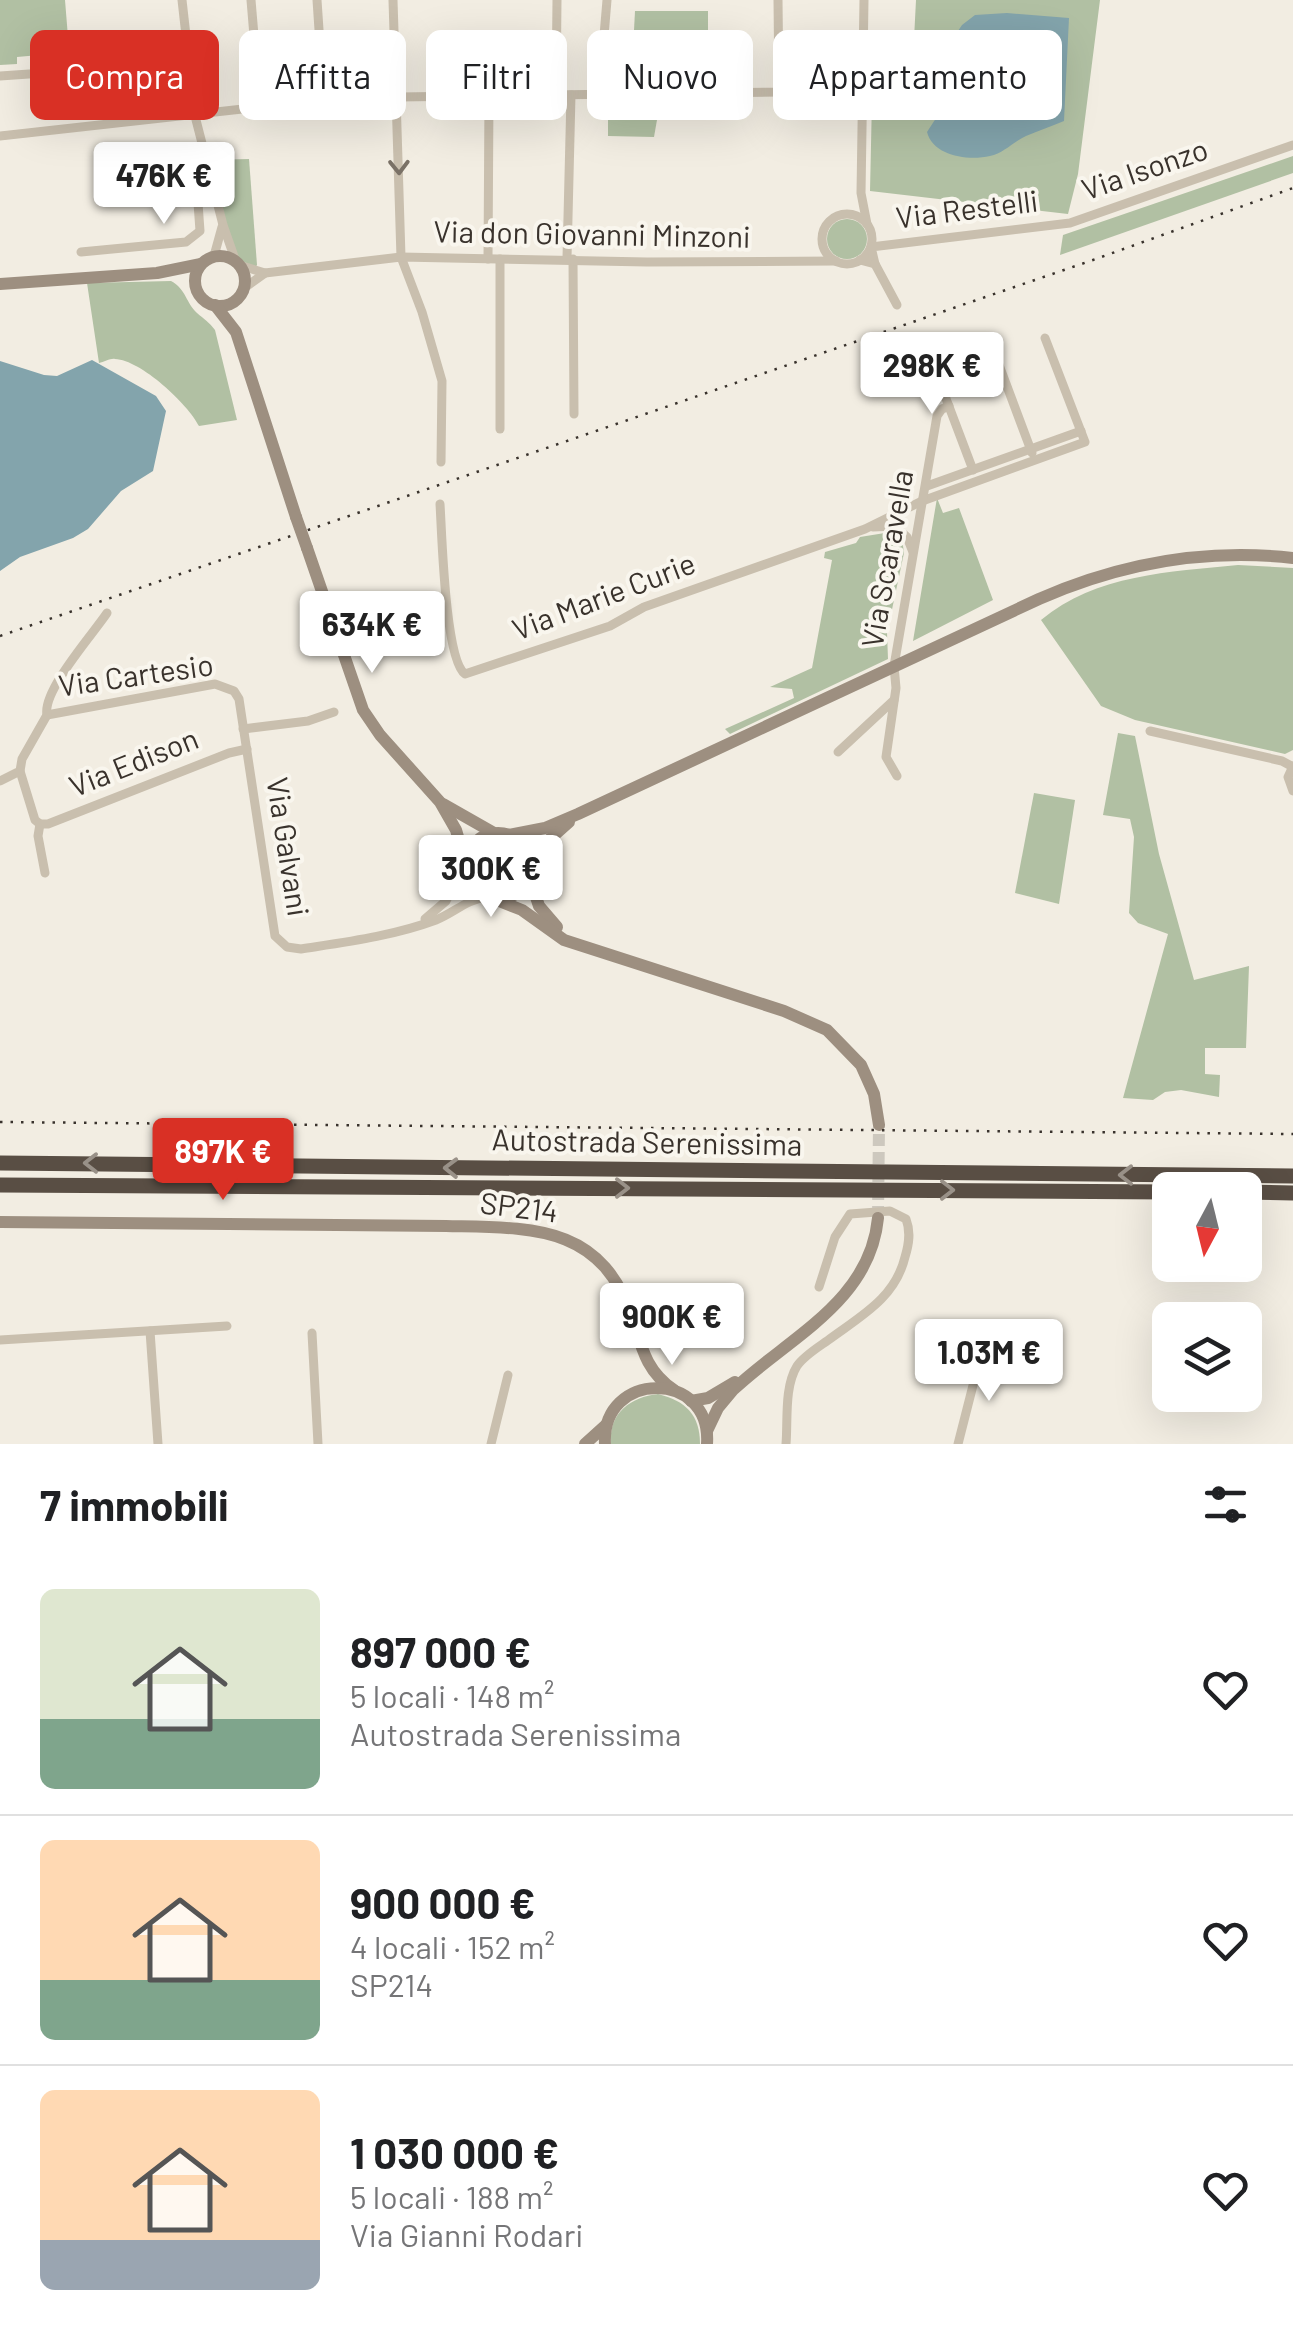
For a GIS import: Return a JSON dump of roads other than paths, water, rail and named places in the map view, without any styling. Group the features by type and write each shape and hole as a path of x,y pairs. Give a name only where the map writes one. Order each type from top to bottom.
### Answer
{"highway":[{"name":"Autostrada Serenissima","path":"0,1162 1293,1176"},
{"name":"Autostrada Serenissima","path":"0,1185 1152,1192"},
{"path":"1262,1192 1293,1193"}],"street":[{"path":"182,0 185,30"},
{"path":"251,0 254,30"},
{"path":"317,0 319,30"},
{"path":"393,0 395,30"},
{"path":"557,0 557,30"},
{"path":"604,30 606,0"},
{"path":"753,92 780,92 778,0"},
{"path":"864,0 861,192 875,264 896,305"},
{"path":"0,76 30,74"},
{"path":"567,95 587,94"},
{"path":"571,95 574,414"},
{"path":"0,136 156,120"},
{"path":"196,120 223,225 245,281 236,332"},
{"path":"398,120 401,256 442,381 442,462"},
{"path":"488,259 489,120"},
{"name":"Via Isonzo","path":"1070,223 1293,145"},
{"path":"861,192 854,208 830,221 822,235 824,250 845,264 860,260 875,264"},
{"path":"82,252 186,242 200,231 198,203 217,200"},
{"path":"843,214 858,216 867,224"},
{"name":"Via Restelli","path":"870,247 1070,223"},
{"path":"157,273 201,264 214,256 223,225"},
{"name":"Via don Giovanni Minzoni","path":"783,262 811,255 822,235"},
{"path":"860,260 870,247"},
{"path":"214,256 265,273"},
{"name":"Via don Giovanni Minzoni","path":"265,273 401,256 836,261"},
{"path":"500,259 500,428"},
{"path":"201,264 195,276 196,288 200,297 215,305 236,332 363,710 380,735 440,802 456,830 470,884 490,898 522,910 564,940 784,1011 826,1030 862,1065 874,1094 880,1125"},
{"path":"0,284 157,273 176,274 196,288"},
{"path":"215,305 228,304 265,273"},
{"path":"927,486 1081,431 1045,338"},
{"path":"921,350 949,406 974,482"},
{"path":"996,357 1034,460"},
{"name":"Via Scaravella","path":"897,776 886,757 894,666 937,416 949,406"},
{"name":"Via Marie Curie","path":"440,504 451,637 457,665 465,674 610,626 661,600 866,529 924,501 1085,442 1081,431"},
{"path":"866,529 920,518"},
{"path":"895,526 913,552"},
{"path":"440,802 494,833 509,835 544,828 1062,589 1118,570 1189,556 1293,558"},
{"path":"45,873 38,836 40,824 35,820 20,771 22,759 47,714 45,707 53,688 107,613"},
{"name":"Via Cartesio","path":"47,714 215,684 231,688"},
{"name":"Via Galvani","path":"231,688 239,699 276,936 282,945 301,949 409,928 440,919 470,901 490,898"},
{"path":"838,752 894,700"},
{"path":"244,729 308,721 334,712"},
{"path":"1150,731 1282,761 1293,767 1288,777 1293,791"},
{"name":"Via Edison","path":"40,824 246,749"},
{"path":"0,780 20,771"},
{"path":"490,898 516,893 551,838 578,814"},
{"path":"465,862 474,842 494,833"},
{"path":"509,835 526,849 539,906 574,943"},
{"name":"Via Galvani","path":"409,928 442,906 465,862"},
{"path":"786,1444 788,1402 796,1367 808,1354 880,1303 891,1290 907,1252 906,1219 890,1212 850,1214 835,1237 819,1287"},
{"path":"708,1440 722,1402 750,1373 854,1286 874,1248 878,1218"},
{"name":"SP214","path":"0,1222 446,1226 553,1233 598,1259 619,1286 652,1371 674,1390"},
{"path":"0,1340 227,1326"},
{"path":"150,1331 158,1444"},
{"path":"312,1333 318,1444"},
{"name":"SP214","path":"633,1393 640,1376 641,1350"},
{"path":"958,1444 981,1354"},
{"path":"691,1401 708,1398 750,1373"},
{"path":"492,1444 508,1375"},
{"path":"605,1444 606,1425 613,1410 633,1393 649,1388 674,1390 691,1401 704,1420 708,1440"},
{"path":"584,1444 606,1425"}],"water":[{"path":"1007,13 1069,18 1064,121 1026,136 1000,152 972,158 936,147 927,132 935,120 1062,120 1062,30 959,30 975,15"},
{"path":"92,360 156,396 166,411 153,471 121,491 88,529 20,557 0,571 0,361 57,376"}],"tunnel":[{"path":"878,1218 879,1125"}],"railway":[{"path":"0,636 1293,188"},
{"path":"0,1122 1293,1134"}]}
